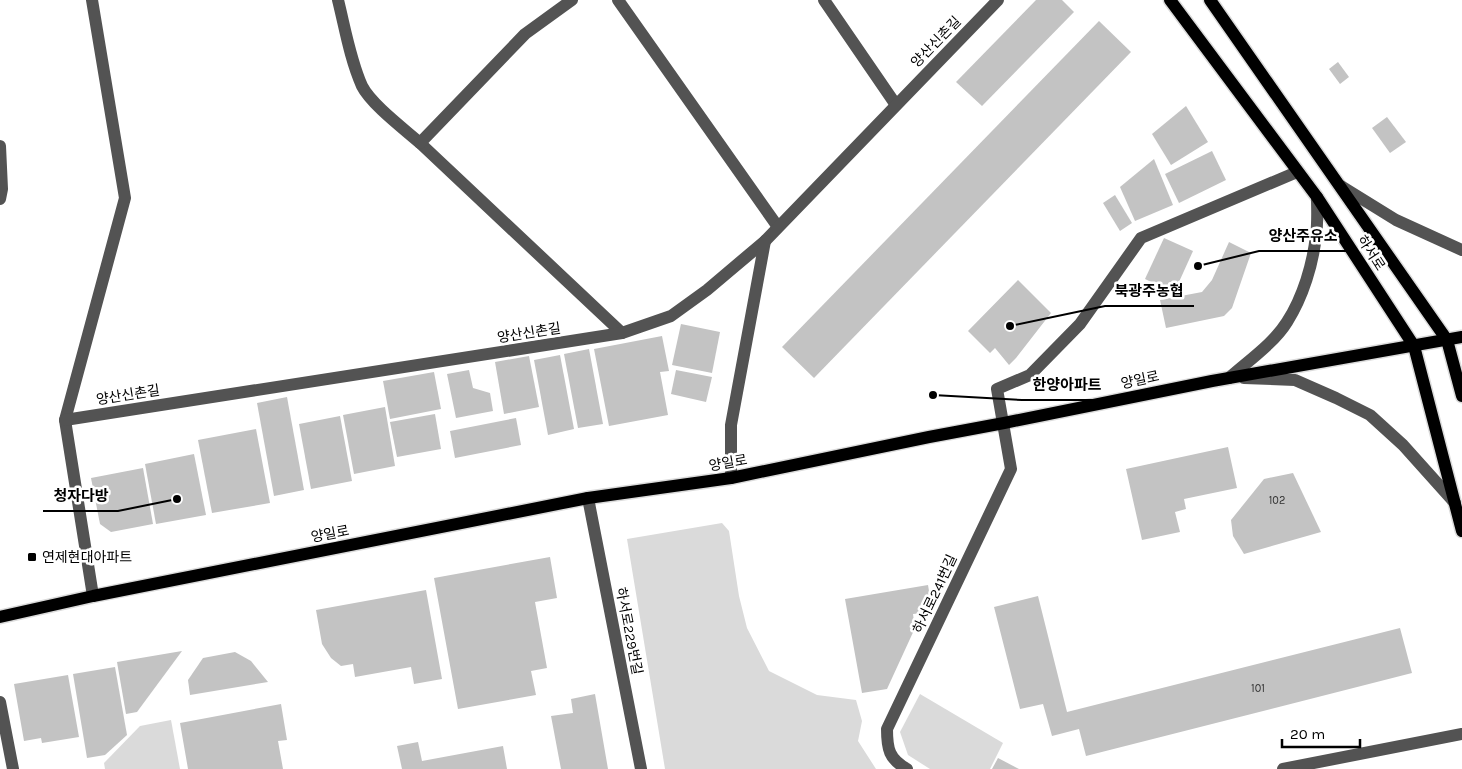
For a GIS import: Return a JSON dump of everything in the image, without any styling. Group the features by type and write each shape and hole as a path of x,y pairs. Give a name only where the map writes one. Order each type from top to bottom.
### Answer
{"main road":[{"name":"하서로","path":"1170,0 1317,197 1414,346 1462,530"},
{"name":"하서로","path":"1210,0 1447,340 1462,396"},
{"name":"양일로","path":"0,617 93,596 588,498 731,478 1229,378 1462,337"}],"street":[{"path":"92,0 125,198 65,420 93,596"},
{"path":"338,0 351,54 363,87 385,113 420,143 622,334"},
{"path":"420,143 525,34 572,0"},
{"path":"618,0 778,227"},
{"path":"824,0 896,105"},
{"name":"양산신촌길","path":"65,420 622,334 671,316 707,290 765,241 998,0"},
{"path":"0,146 2,189 0,199"},
{"name":"하서로241번길","path":"907,769 895,762 887,744 887,728 1011,469 997,389 1030,375 1080,324 1141,238 1297,172"},
{"path":"1341,186 1396,220 1462,250"},
{"path":"1229,378 1266,345 1287,323 1301,295 1312,261 1316,235 1317,197"},
{"path":"731,478 731,425 765,241"},
{"path":"1229,378 1295,380 1370,415 1403,445 1455,503"},
{"name":"하서로229번길","path":"588,498 641,769"},
{"path":"0,702 13,769"},
{"path":"1283,769 1462,734"}],"shaded area":[{"path":"722,523 729,531 739,596 747,628 769,671 817,695 856,700 862,721 858,741 876,769 665,769 627,539"},
{"path":"920,694 1003,743 990,769 930,769 908,755 900,732"},
{"path":"171,720 180,769 105,769 104,763 140,726"}],"building":[{"path":"1036,0 1062,0 1074,12 982,106 956,82"},
{"path":"1099,21 1131,52 814,378 782,347"},
{"path":"1338,62 1349,77 1340,84 1329,69"},
{"path":"1186,106 1208,142 1171,165 1152,134"},
{"path":"1387,117 1406,142 1390,153 1372,128"},
{"path":"1212,151 1226,180 1179,203 1165,174"},
{"path":"1154,159 1173,205 1135,221 1120,187"},
{"path":"1115,195 1132,223 1120,231 1103,203"},
{"path":"1164,238 1193,251 1174,293 1145,279"},
{"path":"1229,242 1251,253 1232,308 1224,316 1166,328 1160,300 1202,292 1212,280"},
{"path":"1018,280 1051,313 1009,365 995,348 990,353 968,331"},
{"path":"681,324 720,332 712,373 672,365"},
{"path":"662,336 669,371 660,372 668,415 609,426 594,349"},
{"path":"589,349 603,424 578,428 564,354"},
{"path":"560,355 574,429 548,435 534,360"},
{"path":"529,356 539,407 504,414 495,362"},
{"path":"469,370 473,388 490,393 493,411 456,418 447,374"},
{"path":"676,370 712,377 706,402 671,394"},
{"path":"434,372 441,409 390,419 383,381"},
{"path":"287,397 304,490 274,496 257,403"},
{"path":"385,407 395,466 354,474 343,415"},
{"path":"435,414 441,449 397,457 390,422"},
{"path":"340,416 352,481 311,489 299,424"},
{"path":"516,418 521,445 455,458 450,431"},
{"path":"256,429 270,503 212,513 198,440"},
{"path":"1228,447 1237,488 1184,499 1186,509 1175,512 1180,532 1142,540 1126,469"},
{"path":"194,454 206,515 156,524 145,464"},
{"path":"143,468 153,524 111,532 100,524 91,478"},
{"path":"1293,473 1321,532 1244,554 1233,536 1231,520 1264,479"},
{"path":"550,557 557,598 535,602 547,668 531,671 536,695 458,709 434,578"},
{"path":"928,585 931,603 921,605 923,613 913,614 915,628 887,689 862,693 845,599"},
{"path":"426,590 442,679 414,684 411,667 355,677 353,664 341,666 331,658 322,644 316,610"},
{"path":"1038,596 1067,712 1400,628 1412,673 1086,756 1079,729 1052,736 1043,704 1020,709 994,607"},
{"path":"182,651 137,712 126,714 117,662"},
{"path":"235,652 251,661 268,682 190,695 188,680 203,658"},
{"path":"115,667 127,735 105,755 87,758 73,674"},
{"path":"68,675 79,737 42,743 41,738 24,741 14,684"},
{"path":"595,694 608,769 561,769 551,716 573,713 571,699"},
{"path":"281,704 287,740 278,741 283,769 188,769 180,723"},
{"path":"418,742 422,761 503,746 507,769 402,769 397,746"},
{"path":"998,758 1019,769 992,769"}],"place":[{"name":"양산주유소","path":"1198,266"},
{"name":"북광주농협","path":"1010,326"},
{"name":"한양아파트","path":"933,395"},
{"name":"청자다방","path":"177,499"},
{"name":"연제현대아파트","path":"32,557"}]}
